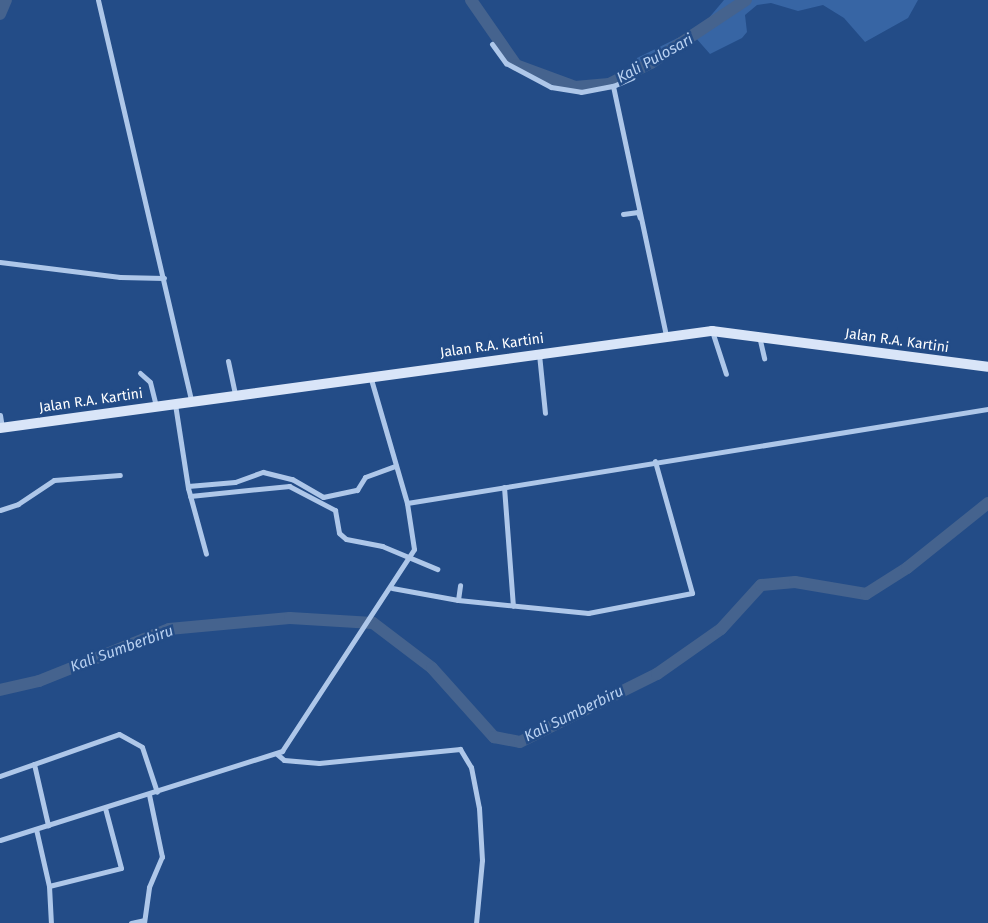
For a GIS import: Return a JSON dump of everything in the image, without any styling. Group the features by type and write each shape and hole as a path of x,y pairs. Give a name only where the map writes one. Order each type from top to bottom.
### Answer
{"main road":[{"name":"Jalan R.A. Kartini","path":"1,428 370,376 712,331 988,367"}],"street":[{"path":"98,0 191,401"},
{"path":"492,44 506,63 551,86 581,92 613,86 632,78"},
{"path":"613,86 665,336"},
{"path":"623,214 640,215 665,336"},
{"path":"0,262 120,278 164,278"},
{"path":"712,331 726,374"},
{"path":"759,336 764,358"},
{"path":"539,353 545,413"},
{"path":"228,361 235,395"},
{"path":"140,373 150,382 156,406"},
{"path":"0,840 277,754 376,612 411,555 407,503 370,376"},
{"path":"175,404 189,491 206,554"},
{"path":"407,503 655,461 988,409"},
{"path":"0,416 1,428"},
{"path":"392,588 513,606 602,613 691,590 655,461"},
{"path":"189,491 235,482 257,473 292,479 323,497 357,490 365,477 396,466"},
{"path":"0,510 18,504 54,480 120,475"},
{"path":"289,486 292,479"},
{"path":"189,491 289,486 335,510 339,533 346,540 382,546 411,555 437,569"},
{"path":"504,487 513,606"},
{"path":"458,598 460,585"},
{"path":"0,776 124,735 142,747 158,792"},
{"path":"277,754 284,760 319,763 460,749 471,767 479,808 482,860 476,923"},
{"path":"34,764 48,825"},
{"path":"132,923 144,922 149,887 162,857 149,795"},
{"path":"49,886 121,868 105,808"},
{"path":"36,830 49,886 50,923"}],"shaded area":[{"path":"724,0 918,0 908,18 865,42 844,18 823,5 798,11 771,3 757,5 745,15 747,32 742,38 710,54 695,37 638,70 634,67 637,58 702,26"}],"waterway":[{"name":"Kali Pulosari","path":"0,14 6,0"},
{"name":"Kali Pulosari","path":"471,0 516,65 575,87 609,84 651,63 746,0"},
{"name":"Kali Sumberbiru","path":"0,690 39,681 169,629 290,618 373,623 432,668 494,737 520,742 657,674 721,629 761,585 795,582 866,594 907,568 988,503"}]}
